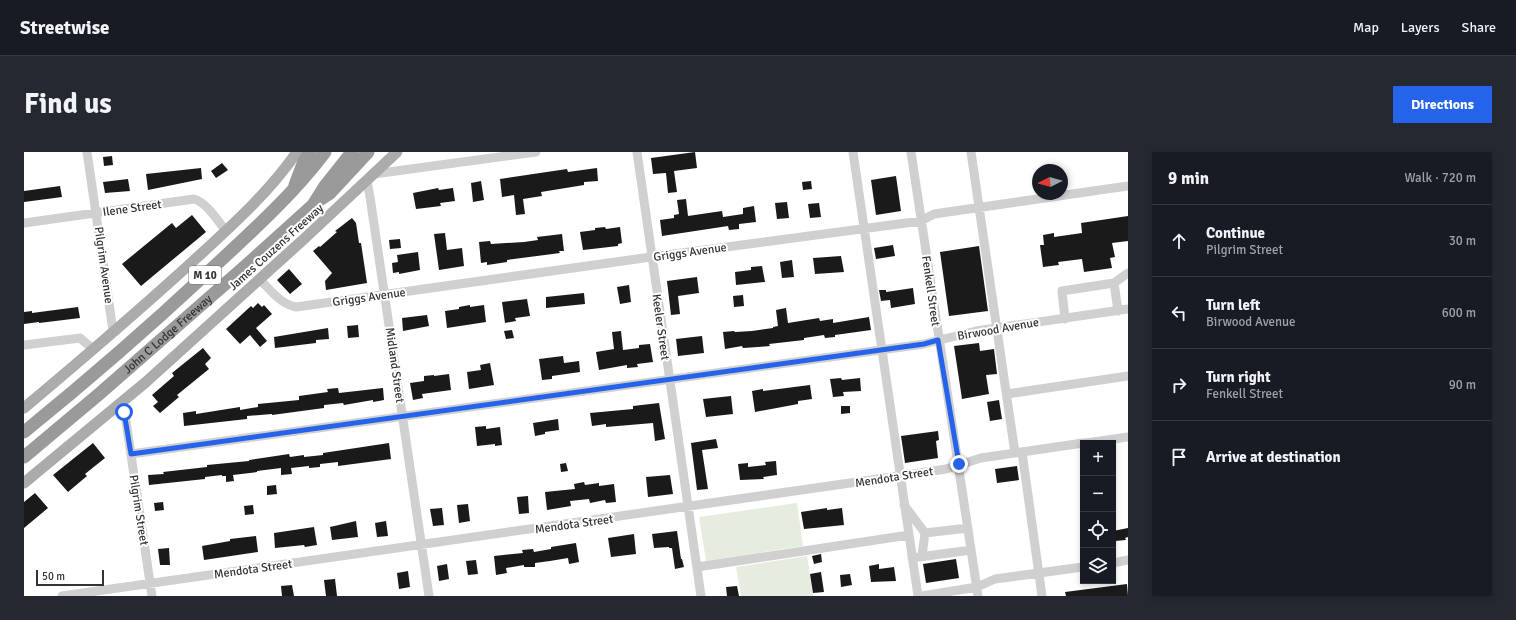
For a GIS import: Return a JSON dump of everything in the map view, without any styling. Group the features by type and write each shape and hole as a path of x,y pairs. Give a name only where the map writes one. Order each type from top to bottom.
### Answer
{"highway":[{"path":"294,188 304,161 310,152"},
{"name":"John C Lodge Freeway","path":"24,432 76,390 184,294 267,217 310,172 325,152"},
{"name":"John C Lodge Freeway","path":"24,458 241,270 313,205 325,186 352,152"},
{"path":"313,205 330,193 368,152"}],"main road":[{"path":"24,408 226,231 255,202 297,152"},
{"name":"James Couzens Freeway","path":"24,483 123,401 260,280 397,152"}],"street":[{"name":"Pilgrim Avenue","path":"87,152 113,331"},
{"path":"370,178 536,152"},
{"name":"Keeler Street","path":"637,152 701,596"},
{"path":"853,152 899,476 918,596"},
{"name":"Fenkell Street","path":"911,152 938,340 959,464 978,592"},
{"path":"971,152 1007,394 1019,453 1042,596"},
{"name":"Midland Street","path":"370,178 384,296 429,596"},
{"name":"Griggs Avenue","path":"260,280 282,302 289,306 296,307 921,221 932,214 1128,186"},
{"name":"Ilene Street","path":"24,222 194,199 203,204 226,231"},
{"path":"1065,318 1062,291 1114,283 1128,273"},
{"path":"1114,283 1118,311"},
{"name":"Birwood Avenue","path":"131,454 924,344 976,331 1128,309"},
{"path":"24,345 80,338 93,349"},
{"path":"1007,394 1128,376"},
{"name":"Pilgrim Street","path":"123,401 152,596"},
{"name":"Mendota Street","path":"1106,440 1128,437"},
{"name":"Mendota Street","path":"62,596 422,546 946,469 981,458 1080,444"},
{"path":"903,503 925,533 922,556"},
{"path":"925,533 968,528"},
{"path":"697,567 909,535"},
{"path":"912,558 972,550"},
{"path":"1116,562 1128,560"},
{"path":"926,596 978,592 995,579 1080,567"}],"shaded area":[{"path":"797,503 803,546 706,561 699,517"},
{"path":"807,556 813,596 741,596 736,567"}],"building":[{"path":"695,152 697,168 674,171 677,192 668,193 666,173 653,174 651,158"},
{"path":"112,156 113,165 104,166 103,157"},
{"path":"222,163 228,170 216,178 211,171"},
{"path":"201,168 202,179 148,190 146,174"},
{"path":"597,168 598,181 584,182 584,185 541,192 542,196 523,199 525,214 516,215 514,195 502,197 500,179 567,169 568,172"},
{"path":"896,176 901,211 876,215 871,180"},
{"path":"128,179 130,191 105,193 103,182"},
{"path":"481,181 484,200 473,202 471,183"},
{"path":"811,181 812,189 803,190 802,182"},
{"path":"60,186 62,197 24,202 24,191"},
{"path":"438,188 439,190 453,188 455,201 440,203 441,206 416,209 413,193"},
{"path":"686,199 688,216 722,211 723,217 743,214 743,208 754,206 756,222 739,224 739,229 729,230 728,226 662,236 660,220 674,218 674,215 679,214 677,200"},
{"path":"787,202 789,218 777,219 775,203"},
{"path":"819,203 821,217 810,218 808,204"},
{"path":"192,215 206,232 141,286 122,264 172,223 176,228"},
{"path":"1128,216 1128,241 1112,243 1115,257 1110,258 1112,268 1084,272 1082,259 1058,262 1059,265 1043,267 1040,245 1044,245 1043,235 1054,233 1054,237 1082,233 1081,223"},
{"path":"352,218 356,223 359,243 361,243 367,283 326,290 325,281 332,273 313,251 319,246 320,247 337,232 335,231"},
{"path":"605,227 606,229 620,227 622,243 618,244 618,246 583,250 580,232"},
{"path":"445,233 447,250 462,248 464,266 439,270 434,234"},
{"path":"562,234 564,251 559,251 560,253 507,260 507,262 487,265 487,262 481,263 479,242 490,241 491,244 524,242 538,240 537,237"},
{"path":"400,239 401,248 390,249 389,240"},
{"path":"893,245 895,256 876,259 874,248"},
{"path":"979,246 988,311 949,316 940,252"},
{"path":"418,252 420,270 399,274 399,272 393,273 392,263 398,262 397,255"},
{"path":"841,256 844,272 815,274 813,258"},
{"path":"792,260 794,277 782,278 780,262"},
{"path":"762,266 765,282 736,285 735,272 751,270 751,267"},
{"path":"289,269 302,284 290,294 277,280"},
{"path":"697,277 699,293 678,296 680,314 671,315 667,281"},
{"path":"629,285 631,302 620,304 617,287"},
{"path":"913,288 915,304 891,308 890,300 881,301 879,290 886,290 886,292"},
{"path":"584,293 585,304 546,308 546,297"},
{"path":"743,295 744,306 734,307 733,296"},
{"path":"527,299 530,316 515,318 516,321 505,323 502,302"},
{"path":"258,303 262,307 264,305 272,314 256,328 267,341 260,347 250,335 240,344 226,329 251,306 253,308"},
{"path":"470,305 470,307 484,305 486,322 447,328 445,311 459,309 459,307"},
{"path":"78,307 80,318 24,324 24,312 32,311 32,313"},
{"path":"786,308 788,323 819,318 820,321 833,319 833,323 869,317 871,330 835,335 835,337 825,338 824,335 804,338 804,340 769,344 770,346 743,348 742,346 725,349 723,332 752,331 773,328 778,326 776,310"},
{"path":"427,315 429,326 403,331 402,318"},
{"path":"358,325 359,337 348,338 347,326"},
{"path":"328,328 329,339 316,340 316,343 275,348 274,337"},
{"path":"512,330 514,338 506,339 504,331"},
{"path":"621,331 623,350 639,348 639,345 650,344 653,362 637,364 638,367 627,368 627,365 599,370 596,352 614,349 612,332"},
{"path":"702,336 704,353 678,356 676,339"},
{"path":"979,343 980,351 994,349 997,374 986,375 989,394 962,399 954,346"},
{"path":"203,348 211,358 205,364 209,369 177,395 179,397 160,413 153,406 158,402 152,395 174,376 172,373"},
{"path":"563,356 564,363 579,361 580,372 552,376 552,379 542,380 539,359"},
{"path":"490,363 494,385 469,389 467,372 481,370 480,365"},
{"path":"449,374 451,390 422,394 423,398 413,400 410,383 424,381 424,376"},
{"path":"841,378 842,380 860,378 861,391 843,392 844,396 833,397 830,379"},
{"path":"810,385 812,399 798,401 798,404 755,412 752,391"},
{"path":"338,388 339,393 383,388 384,400 373,402 373,400 344,405 343,403 324,405 324,408 272,415 247,416 247,419 184,426 183,413 196,411 196,414 240,407 240,410 258,407 258,404 299,400 299,396 328,392 327,389"},
{"path":"731,396 733,414 706,417 703,399"},
{"path":"999,400 1002,419 990,421 987,402"},
{"path":"659,403 665,439 655,441 653,423 606,427 606,424 592,426 590,413 633,409 633,406"},
{"path":"841,406 850,406 850,413 841,414"},
{"path":"558,419 559,430 545,432 545,434 535,436 533,423"},
{"path":"486,426 486,429 500,427 502,445 495,446 495,444 477,446 475,427"},
{"path":"938,431 939,440 936,441 938,458 905,463 901,436"},
{"path":"716,439 718,448 702,450 708,489 697,490 691,443"},
{"path":"93,443 105,458 85,474 87,476 68,492 53,475"},
{"path":"389,443 391,459 338,466 338,462 320,464 320,467 309,468 309,466 291,468 292,474 281,475 281,468 257,471 233,475 234,481 226,482 226,476 222,475 205,477 205,479 149,485 148,475 164,474 163,472 207,467 207,465 249,461 289,454 290,457 323,455 323,453"},
{"path":"776,461 777,475 763,477 764,479 740,480 738,464 748,463 748,467 766,465 765,462"},
{"path":"566,463 568,471 561,472 560,464"},
{"path":"1017,466 1019,480 997,483 995,469"},
{"path":"670,475 673,494 648,497 646,477"},
{"path":"584,482 585,485 599,483 599,486 614,484 616,502 606,503 605,500 590,503 589,499 570,501 571,506 547,510 545,492 575,489 574,484"},
{"path":"276,485 277,494 267,495 267,486"},
{"path":"35,493 48,508 24,528 24,502"},
{"path":"528,496 529,513 519,514 517,497"},
{"path":"163,502 164,510 155,511 154,503"},
{"path":"468,504 470,521 459,523 457,505"},
{"path":"253,505 254,514 245,515 244,506"},
{"path":"442,508 444,525 433,526 430,509"},
{"path":"827,508 827,510 842,508 844,525 804,529 801,512"},
{"path":"356,521 358,537 332,540 330,527"},
{"path":"386,521 388,536 377,537 375,523"},
{"path":"314,527 317,545 275,548 274,533"},
{"path":"1128,528 1128,537 1125,538 1126,540 1116,541 1116,530"},
{"path":"677,531 681,559 684,567 675,569 672,548 654,548 652,534"},
{"path":"634,534 636,554 611,557 608,538"},
{"path":"256,536 258,552 204,560 202,546 230,541 230,539"},
{"path":"576,543 579,562 569,564 568,558 535,563 535,567 524,567 524,565 506,568 507,573 496,575 494,556 523,553 522,550 533,549 534,552 551,549 551,547"},
{"path":"169,548 170,565 160,565 158,549"},
{"path":"821,554 822,562 814,564 812,556"},
{"path":"956,559 959,578 926,583 923,564"},
{"path":"476,560 478,574 468,575 466,561"},
{"path":"447,564 449,579 439,581 437,566"},
{"path":"879,564 879,569 894,567 896,581 871,582 869,566"},
{"path":"408,571 410,587 399,589 397,573"},
{"path":"821,572 824,592 813,593 810,574"},
{"path":"850,574 852,585 841,587 840,575"},
{"path":"335,579 337,596 326,596 324,580"},
{"path":"1127,584 1128,596 1066,596 1065,592"},
{"path":"292,585 294,596 282,596 281,586"},
{"path":"737,586 739,596 727,596 726,587"}],"route":[{"path":"124,412 131,454 670,380 924,344 938,340 959,464"}]}
